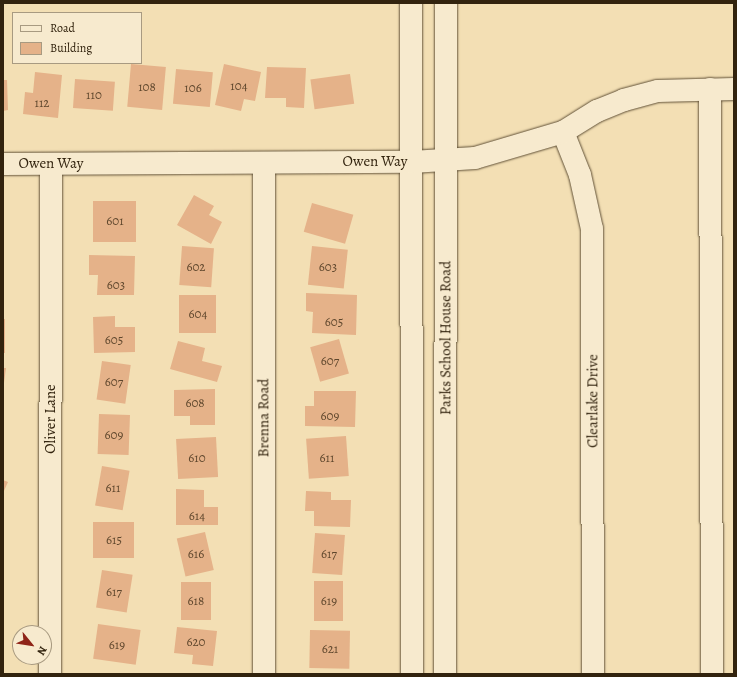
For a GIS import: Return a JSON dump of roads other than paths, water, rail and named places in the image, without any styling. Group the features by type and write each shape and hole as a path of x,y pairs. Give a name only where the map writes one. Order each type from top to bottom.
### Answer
{"street":[{"path":"411,3 412,674"},
{"name":"Parks School House Road","path":"445,674 447,160 446,3"},
{"path":"710,89 712,674"},
{"name":"Owen Way","path":"3,164 412,162 475,158 564,132 597,111 624,100 658,91 734,89"},
{"name":"Clearlake Drive","path":"564,132 580,175 592,229 593,674"},
{"name":"Brenna Road","path":"264,163 264,674"},
{"name":"Oliver Lane","path":"50,674 51,164"}]}
